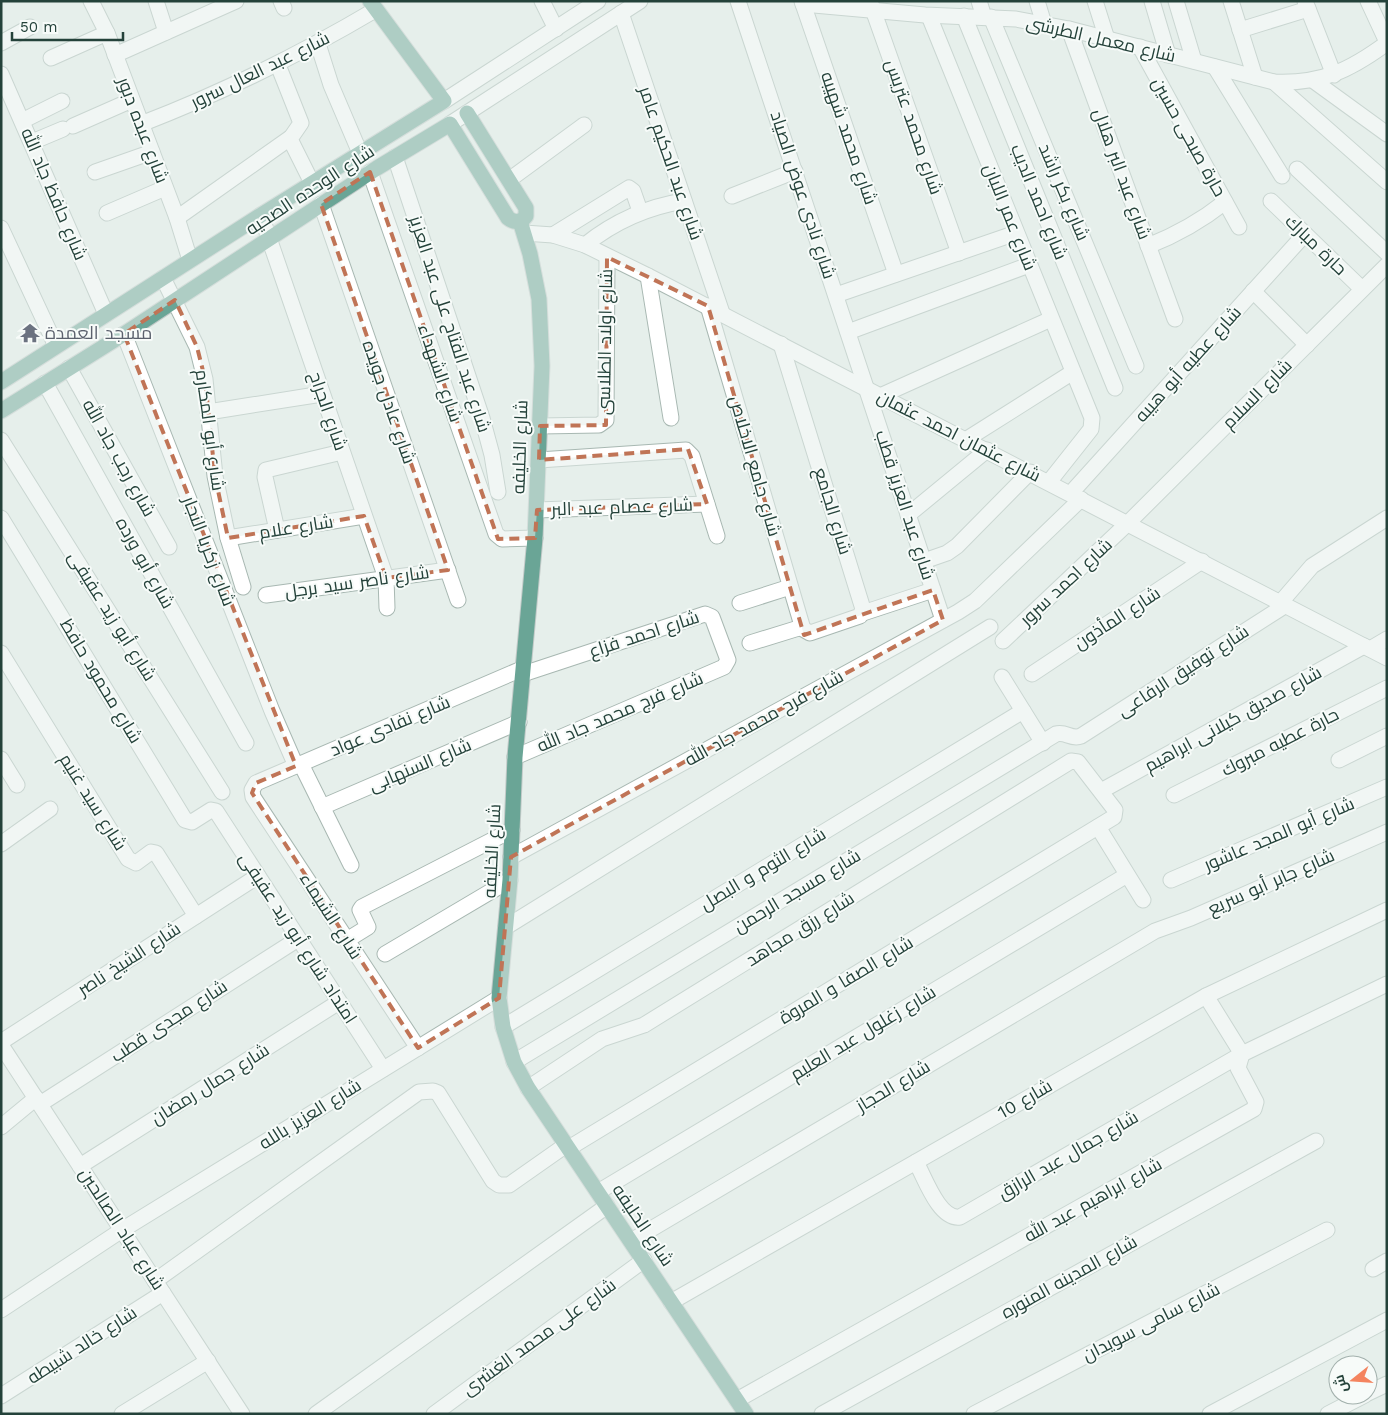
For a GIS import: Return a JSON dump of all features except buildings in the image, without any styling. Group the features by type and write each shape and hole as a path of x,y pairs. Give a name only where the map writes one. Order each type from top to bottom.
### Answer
{"main road":[{"path":"373,6 444,101"},
{"name":"شارع الوحده الصحيه","path":"1,382 190,260 444,101"},
{"name":"شارع الخليفه","path":"467,113 526,208 526,216 522,227 536,277 542,321 540,460 535,538 518,722 510,880 499,998 503,1027 514,1062 528,1088 746,1414"},
{"path":"450,124 508,218 522,227"},
{"name":"شارع الوحده الصحيه","path":"1,411 124,334 374,170 450,124"},
{"path":"363,151 374,170"}],"street":[{"name":"شارع عبده دبور","path":"90,1 107,33 177,218 190,260"},
{"path":"156,1 166,32"},
{"path":"115,55 236,1"},
{"path":"542,1 556,29"},
{"name":"شارع الوحده الصحيه","path":"444,101 598,1"},
{"name":"شارع الوحده الصحيه","path":"450,124 640,1"},
{"name":"شارع نادى عوض الصياد","path":"738,1 848,332 873,393"},
{"name":"شارع بكر راشد","path":"979,1 988,17 1136,366"},
{"path":"1037,1 1044,24"},
{"path":"1095,1 1107,39"},
{"path":"1152,1 1168,55"},
{"path":"1176,1 1194,61"},
{"path":"1231,1 1255,77"},
{"path":"1368,1 1387,43"},
{"name":"شارع معمل الطرشى","path":"802,3 872,6 1044,24 1274,82 1314,80 1334,75 1362,61 1387,43"},
{"name":"شارع محمد شهيبه","path":"802,3 896,274"},
{"path":"1240,30 1306,5 1334,75"},
{"name":"شارع عبد العال سرور","path":"141,124 201,101 278,65 318,44 373,6"},
{"name":"شارع محمد عتريس","path":"872,6 959,253"},
{"name":"شارع عمر اللبان","path":"925,11 1092,418 1091,429 1049,482"},
{"name":"شارع عبد الحكيم عامر","path":"621,13 722,313"},
{"name":"شارع احمد الديب","path":"964,16 1115,388"},
{"path":"1,43 30,27"},
{"name":"شارع عبد البر هلال","path":"1069,29 1175,319"},
{"path":"51,58 107,33"},
{"path":"318,44 331,85 363,151"},
{"name":"حارة صبحى حسين","path":"1140,47 1239,227"},
{"path":"177,218 290,138 301,123 278,65"},
{"path":"1215,67 1282,176"},
{"name":"شارع حافظ جاد الله","path":"1,74 106,314"},
{"path":"1314,80 1387,134"},
{"path":"1274,82 1387,182"},
{"path":"32,142 132,100"},
{"path":"22,121 62,101"},
{"path":"509,180 584,124"},
{"path":"290,138 312,183"},
{"path":"95,172 152,152"},
{"name":"شارع عبد الفتاح على عبد العزيز","path":"395,157 482,418 492,455 498,492"},
{"path":"1297,168 1387,253"},
{"name":"شارع الشهداء","path":"374,170 496,534 502,539 535,538"},
{"path":"732,196 795,171"},
{"path":"107,213 165,188"},
{"path":"553,235 629,188 633,191 640,211"},
{"path":"584,245 604,230 640,211 684,201"},
{"name":"حارة مبارك","path":"1271,201 1362,290"},
{"path":"1148,246 1188,228 1225,202"},
{"name":"شارع عادل جويده","path":"321,204 458,600"},
{"name":"شارع الجراح","path":"261,215 386,578 387,608"},
{"name":"شارع عثمان احمد عثمان","path":"522,227 584,245 648,276 873,393 967,439 1387,658"},
{"path":"1,228 56,346"},
{"path":"836,295 1016,233"},
{"name":"شارع عطيه أبو هيبه","path":"1009,568 1076,496 1253,291 1305,234"},
{"name":"شارع اولاد الطلاسى","path":"540,426 600,425 606,420 607,257"},
{"path":"848,332 1029,265"},
{"name":"شارع السلام","path":"1128,523 1387,265"},
{"path":"648,276 671,418"},
{"name":"شارع أبو المكارم","path":"163,278 197,347 205,379 215,476 228,538 242,587"},
{"path":"1253,291 1307,344"},
{"name":"شارع جامع الاخلاص","path":"708,306 802,626"},
{"path":"873,393 1051,319"},
{"name":"شارع زكريا النجار","path":"124,334 272,711 351,865"},
{"name":"شارع الجامع","path":"781,344 863,613"},
{"name":"شارع رجب جاد الله","path":"69,368 170,547"},
{"path":"967,439 1073,372"},
{"name":"شارع أبو ورده","path":"45,383 246,743"},
{"name":"شارع عبد العزيز قطب","path":"873,393 908,515 943,620"},
{"path":"208,412 322,394"},
{"name":"شارع أبو زيد عفيفى","path":"1,440 222,792"},
{"path":"540,460 683,449 689,451 717,536"},
{"path":"908,515 987,450"},
{"path":"277,530 264,477 266,470 342,452"},
{"path":"924,561 947,553 957,546 1030,472"},
{"name":"شارع عصام عبد البر","path":"537,510 707,504"},
{"name":"شارع علام","path":"228,538 364,516"},
{"name":"شارع محمود حافظ","path":"1,518 186,820 194,821 210,810"},
{"name":"شارع توفيق الرفاعى","path":"1081,736 1284,604 1312,566 1387,518"},
{"name":"شارع احمد سرور","path":"1004,641 1128,523"},
{"name":"شارع المأذون","path":"1032,674 1202,561"},
{"name":"شارع فرح محمد جاد الله","path":"510,857 976,601 1009,568"},
{"name":"شارع ناصر سيد برجل","path":"266,595 448,570"},
{"path":"740,603 790,587"},
{"path":"750,643 802,626 804,631 810,633 863,613 934,590"},
{"name":"شارع احمد فزاع","path":"523,671 705,614 712,617 728,658 724,667"},
{"path":"506,927 990,627"},
{"name":"شارع صديق كيلانى ابراهيم","path":"1101,792 1367,647 1387,639"},
{"name":"شارع سيد غنيم","path":"1,653 128,859 136,863 151,852 156,852 196,916"},
{"name":"شارع فرج محمد جاد الله","path":"516,757 724,667"},
{"name":"شارع نفادى عواد","path":"256,783 523,671"},
{"path":"1002,677 1043,743"},
{"name":"حارة عطيه مبروك","path":"1174,795 1387,688"},
{"name":"شارع الثوم و البصل","path":"503,1027 1023,710"},
{"name":"شارع السنهابى","path":"322,807 518,722"},
{"name":"شارع مسجد الرحمن","path":"514,1062 1058,733 1075,738 1081,736"},
{"path":"1339,760 1387,736"},
{"path":"1,759 17,785"},
{"name":"شارع رزق مجاهد","path":"528,1088 602,1039 644,1025 1069,762 1074,760 1078,762 1101,792"},
{"name":"شارع الشيماء","path":"256,783 252,790 253,797 418,1048"},
{"name":"شارع أبو المجد عاشور","path":"1171,880 1387,787"},
{"name":"شارع الصفا و المروة","path":"159,1287 419,1092 433,1090 438,1093 494,1181 499,1185 509,1185 568,1147 1114,817 1116,814 1114,808 1101,792"},
{"path":"1,844 50,810"},
{"name":"امتداد شارع أبو زيد عفيفى","path":"210,810 216,811 383,1069"},
{"path":"1098,826 1143,900"},
{"path":"348,940 368,926 361,911 362,907 512,830"},
{"name":"شارع جابر أبو سريع","path":"1155,931 1191,918 1387,832"},
{"name":"شارع زغلول عبد العليم","path":"598,1192 1127,875"},
{"name":"شارع الشيخ ناصر","path":"3,1051 196,916 258,876"},
{"path":"384,954 510,880"},
{"name":"شارع 10","path":"671,1302 1206,996 1387,910"},
{"name":"شارع الحجاز","path":"631,1241 1155,931"},
{"name":"شارع مجدى قطب","path":"1,1127 38,1101 298,939"},
{"path":"1206,996 1242,1054 1387,984"},
{"name":"شارع العزيز بالله","path":"1,1310 122,1230 499,998"},
{"name":"شارع جمال رمضان","path":"80,1166 339,1002"},
{"name":"شارع عباد الصالحين","path":"3,1051 38,1101 208,1361 237,1412"},
{"name":"شارع جمال عبد الرازق","path":"916,1162 942,1211 950,1217 960,1217 1242,1054"},
{"name":"شارع ابراهيم عبد الله","path":"737,1400 1254,1109 1256,1102 1238,1068 1242,1054"},
{"name":"شارع المدينه المنوره","path":"822,1414 1316,1141"},
{"path":"316,1414 607,1206"},
{"name":"شارع سامى سويدان","path":"974,1414 1327,1230"},
{"name":"شارع على محمد الغشرى","path":"434,1414 644,1260"},
{"path":"1373,1268 1387,1261"},
{"name":"شارع خالد شبيطه","path":"1,1396 159,1287"},
{"path":"1210,1414 1387,1320"},
{"path":"122,1414 208,1361"},
{"path":"1328,1414 1345,1405"}],"highlighted area":[{"path":"370,172 498,539 535,538 537,510 707,504 688,449 539,460 540,426 606,425 607,257 708,306 804,635 933,590 943,620 511,857 499,998 418,1048 252,793 256,783 296,766 124,334 175,300 197,347 205,379 215,476 228,538 364,516 386,578 448,570 321,204"}],"place":[{"name":"مسجد العمدة","path":"30,333"}]}
